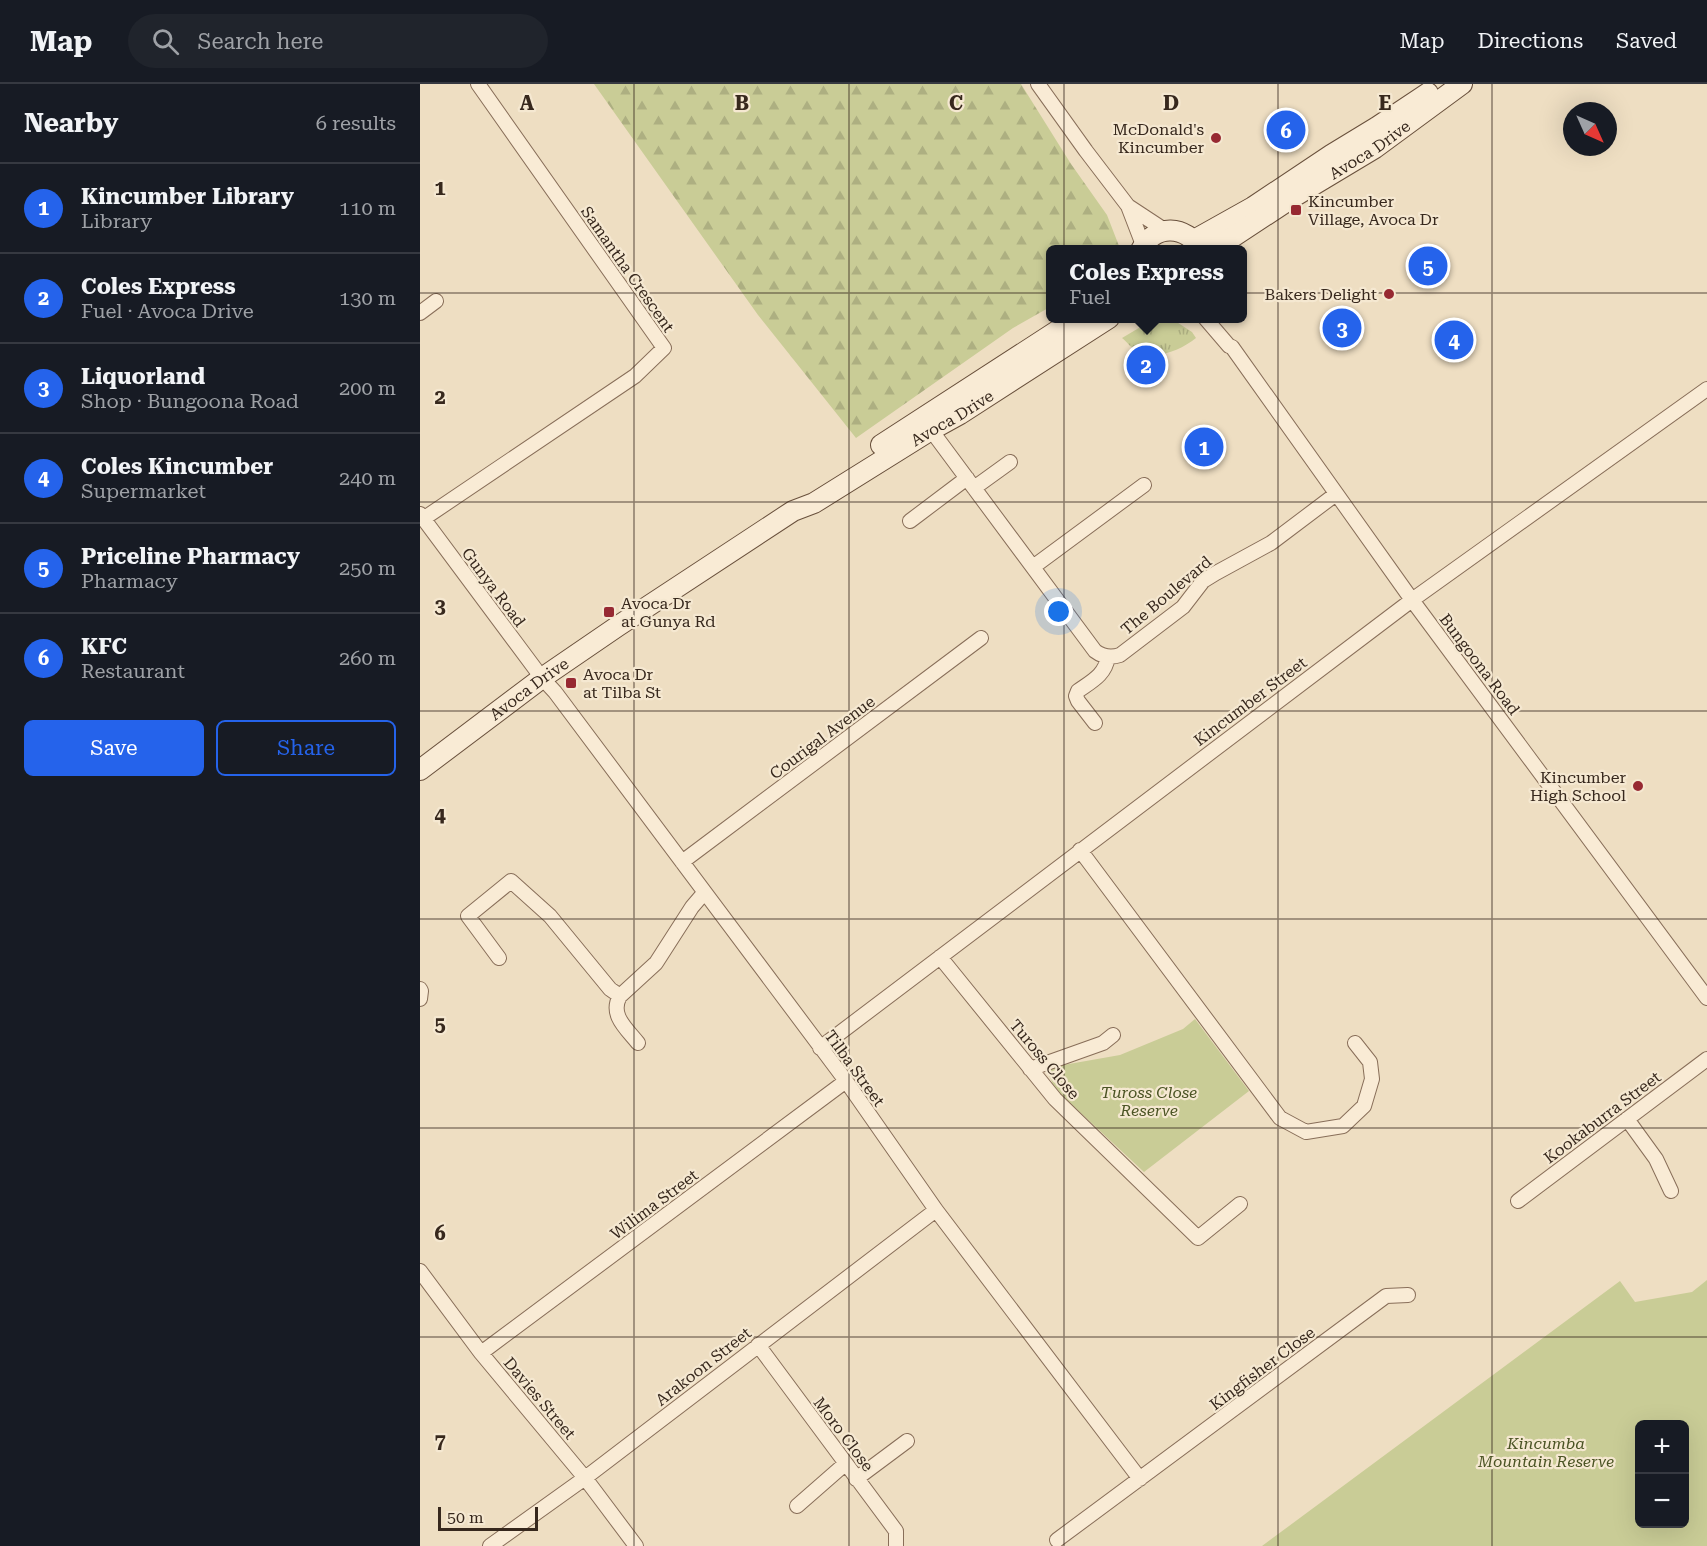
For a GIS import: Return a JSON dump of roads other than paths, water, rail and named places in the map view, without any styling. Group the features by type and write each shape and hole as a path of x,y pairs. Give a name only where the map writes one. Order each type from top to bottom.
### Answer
{"main road":[{"name":"Avoca Drive","path":"1166,231 1181,232 1197,245 1440,84"},
{"name":"Avoca Drive","path":"1219,245 1375,148 1462,84"},
{"path":"1144,245 1153,236 1166,231"},
{"name":"Avoca Drive","path":"793,511 807,492 1069,323"},
{"name":"Avoca Drive","path":"420,770 542,678 793,511 814,503 930,430 960,414 1101,323"}],"street":[{"name":"Samantha Crescent","path":"422,517 635,376 664,348 478,84"},
{"path":"1038,84 1128,206 1141,245"},
{"path":"1128,206 1166,231"},
{"path":"420,312 436,301"},
{"name":"Bungoona Road","path":"1209,323 1232,347 1412,600 1707,998"},
{"name":"Bungoona Road","path":"1222,323 1232,347"},
{"name":"Kincumber Street","path":"820,1048 1412,600 1707,389"},
{"path":"930,430 1095,651 1108,657 1103,673 1078,691 1076,696 1095,723"},
{"path":"910,521 1010,462"},
{"path":"1033,567 1144,485"},
{"name":"The Boulevard","path":"1108,657 1120,655 1176,613 1203,581 1271,543 1336,494"},
{"name":"Gunya Road","path":"422,517 542,678"},
{"name":"Courigal Avenue","path":"682,862 981,638"},
{"name":"Tilba Street","path":"542,678 555,692 846,1081 936,1210 1140,1479"},
{"path":"1080,850 1280,1118 1306,1132 1343,1126 1364,1106 1372,1079 1370,1062 1356,1043"},
{"path":"499,958 468,916 511,881 550,916 610,989 620,996"},
{"path":"638,1042 618,1017 616,1002 656,963 704,892"},
{"name":"Tuross Close","path":"940,957 1055,1099 1198,1238 1240,1204"},
{"path":"420,989 420,999"},
{"path":"1030,1069 1102,1043 1113,1035"},
{"name":"Kookaburra Street","path":"1518,1201 1707,1059"},
{"name":"Wilima Street","path":"481,1353 846,1081"},
{"path":"1627,1119 1656,1159 1671,1191"},
{"name":"Arakoon Street","path":"490,1546 585,1478 936,1210"},
{"name":"Davies Street","path":"420,1271 481,1353 585,1478 636,1546"},
{"name":"Kingfisher Close","path":"1057,1540 1386,1296 1408,1295"},
{"name":"Moro Close","path":"758,1345 844,1464 896,1531 896,1546"},
{"path":"856,1479 907,1441"},
{"path":"797,1506 844,1464"}],"place":[{"name":"KFC","path":"1286,130"},
{"name":"McDonald's Kincumber","path":"1216,138"},
{"name":"Kincumber Village, Avoca Dr","path":"1296,210"},
{"name":"Priceline Pharmacy","path":"1428,266"},
{"name":"Bakers Delight","path":"1389,294"},
{"name":"Liquorland","path":"1342,328"},
{"name":"Coles Kincumber","path":"1454,340"},
{"name":"Coles Express","path":"1146,365"},
{"name":"Kincumber Library","path":"1204,447"},
{"name":"Avoca Dr at Gunya Rd","path":"609,612"},
{"name":"Avoca Dr at Tilba St","path":"571,683"},
{"name":"Kincumber High School","path":"1638,786"}],"park label":[{"name":"Tuross Close Reserve","path":"1149,1101"},
{"name":"Kincumba Mountain Reserve","path":"1546,1452"}]}
